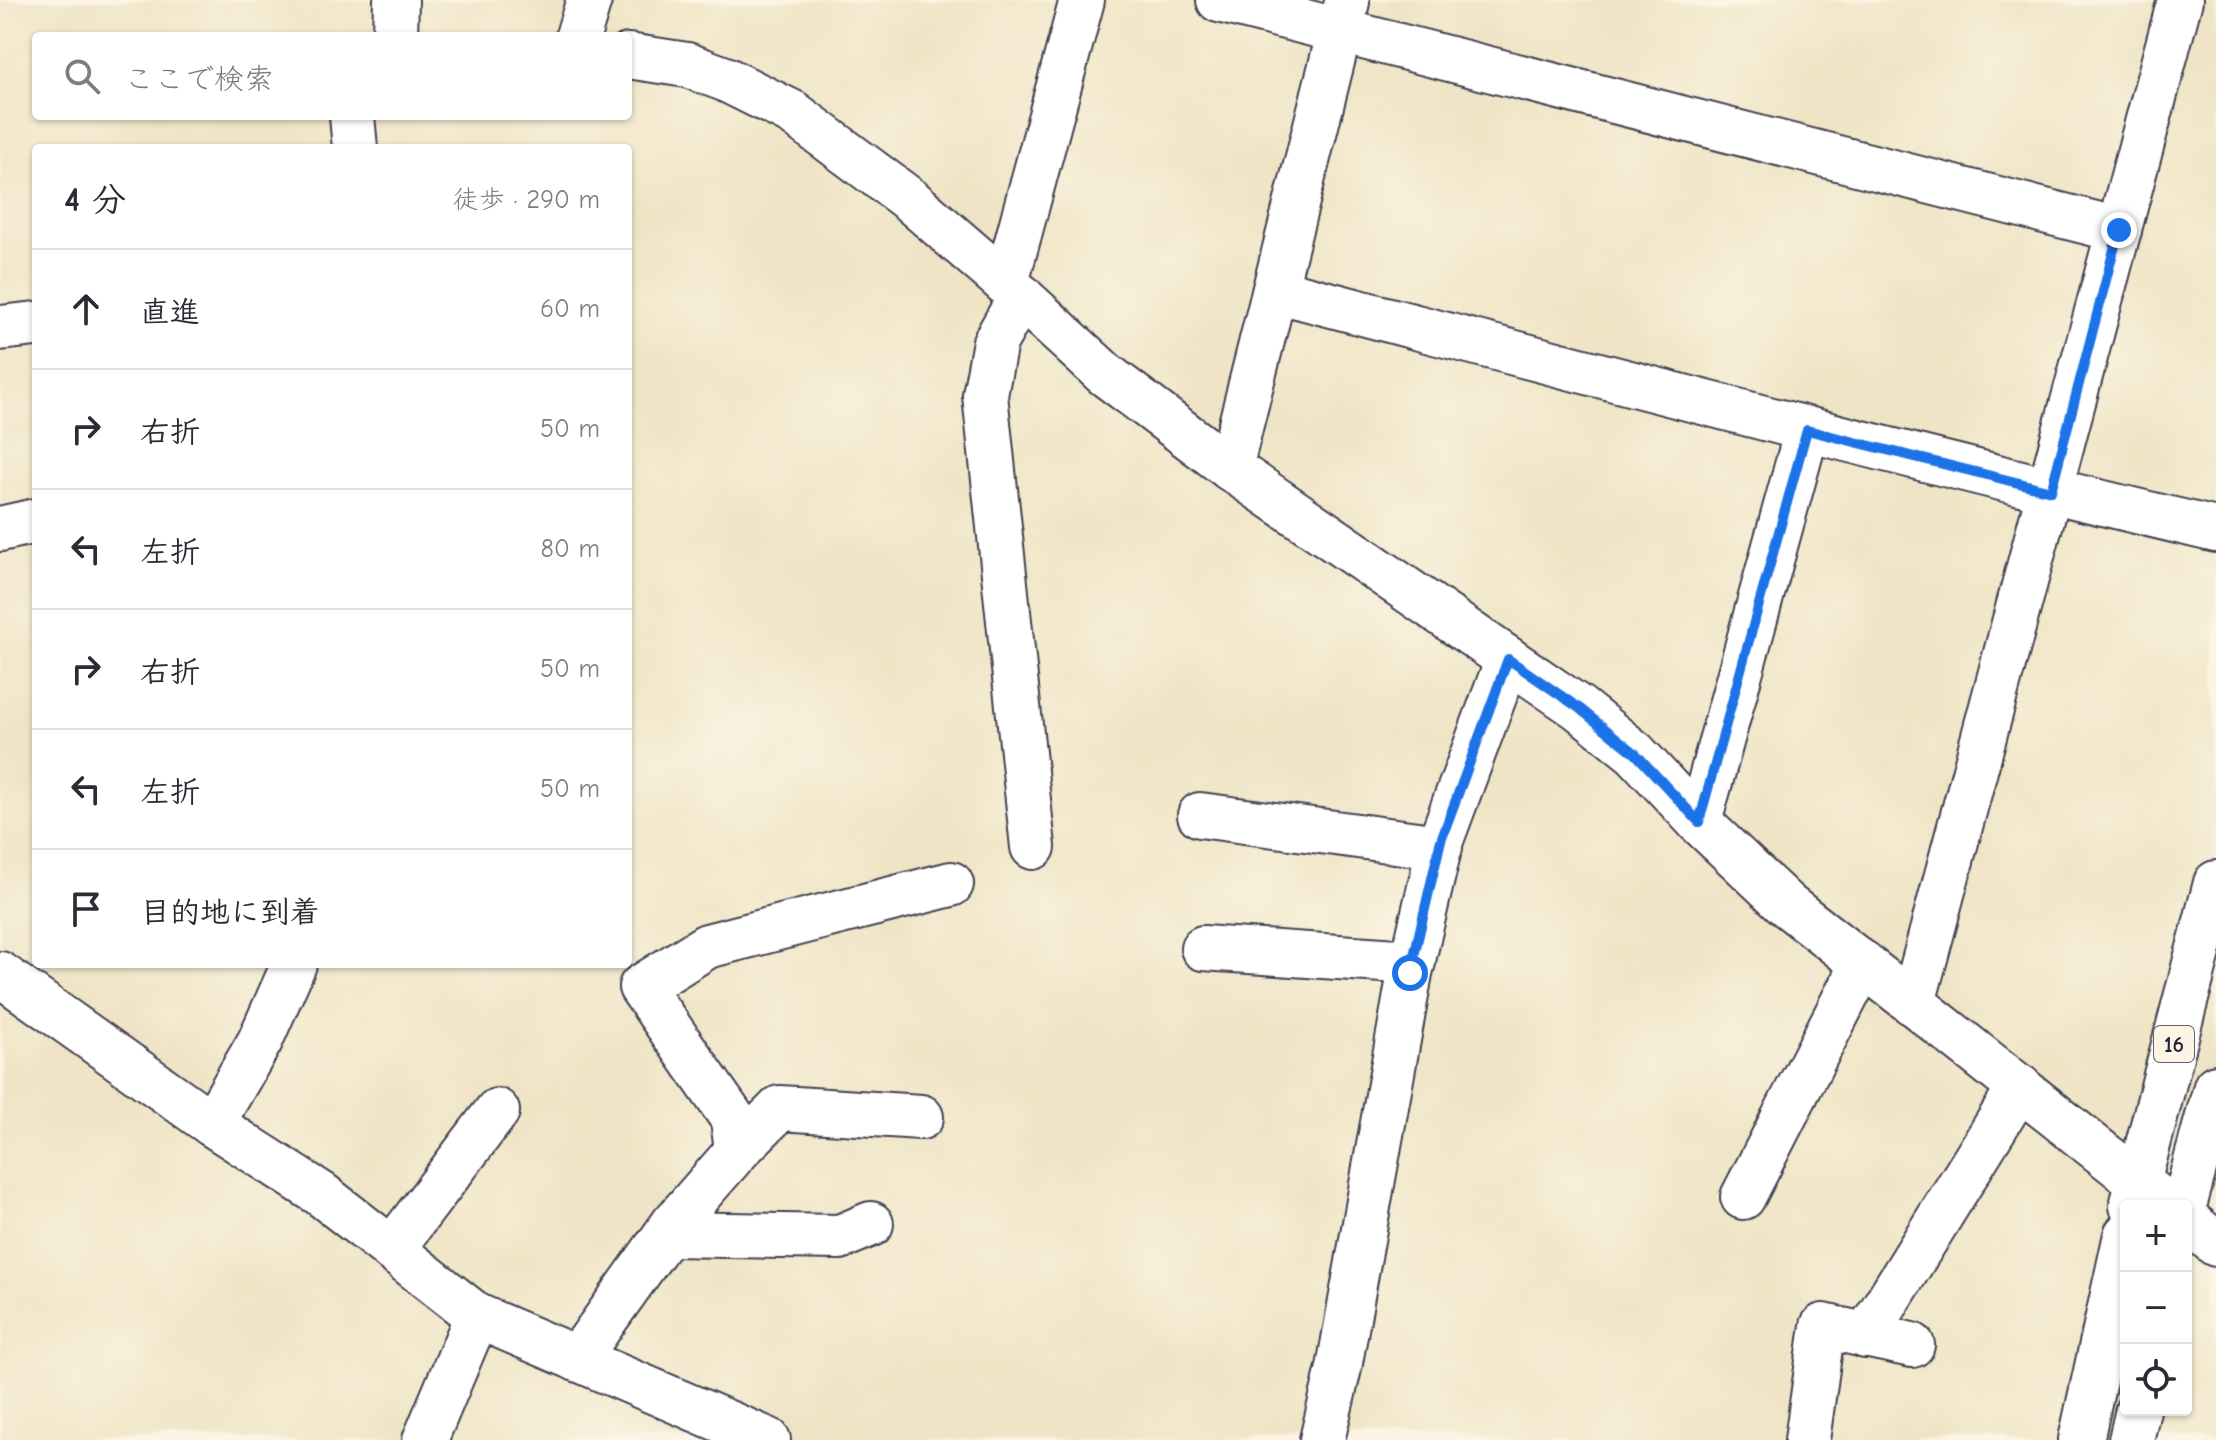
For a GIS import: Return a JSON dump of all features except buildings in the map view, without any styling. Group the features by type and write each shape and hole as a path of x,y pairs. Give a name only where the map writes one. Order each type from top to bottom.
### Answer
{"main road":[{"path":"395,32 396,0"},
{"path":"579,32 589,0"},
{"path":"1033,847 985,395 995,342 1014,290 1082,0"},
{"path":"1219,0 1344,15 2119,230"},
{"path":"1913,1003 2180,0"},
{"path":"1230,468 1344,15"},
{"path":"632,57 687,65 725,79 793,113 910,200 1105,374 1230,468 1579,708 1635,753 1699,822 1787,905 2020,1087 2146,1198"},
{"path":"352,120 355,144"},
{"path":"1275,290 1807,430 2216,530"},
{"path":"0,328 32,324"},
{"path":"1699,822 1807,430"},
{"path":"0,529 32,522"},
{"path":"1322,1440 1339,1368 1413,962 1440,847 1508,659"},
{"path":"1200,815 1440,847"},
{"name":"16","path":"2146,1198 2216,883"},
{"path":"737,1151 733,1119 641,987 707,946 951,884"},
{"path":"1203,948 1413,962"},
{"path":"1743,1197 1863,963"},
{"path":"212,1124 260,1041 292,968"},
{"path":"0,974 212,1124 321,1194 477,1316 768,1440"},
{"path":"1866,1336 2020,1087"},
{"name":"16","path":"2186,1200 2216,1087"},
{"path":"577,1359 667,1234 737,1151 780,1108 921,1117"},
{"path":"392,1249 497,1111"},
{"path":"667,1234 840,1237 871,1224"},
{"path":"2192,1224 2216,1244"},
{"path":"2081,1440 2120,1262"},
{"path":"425,1440 477,1316"},
{"path":"1807,1440 1823,1326 1912,1345"},
{"path":"2131,1440 2137,1416"}],"route":[{"path":"1410,973 1441,840 1508,659 1579,708 1635,753 1699,822 1807,430 2051,491 2119,230"}]}
